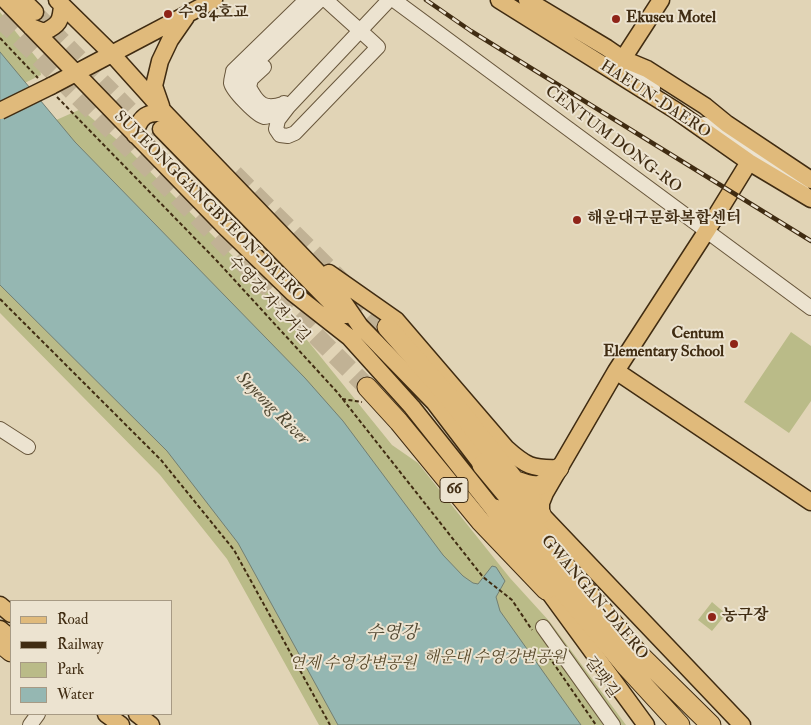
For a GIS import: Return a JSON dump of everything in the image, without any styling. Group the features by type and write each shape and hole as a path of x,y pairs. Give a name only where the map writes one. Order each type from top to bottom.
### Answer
{"highway":[{"path":"387,328 448,396 542,514"},
{"name":"66","path":"367,387 399,422 480,522 546,590"},
{"name":"GWANGAN-DAERO","path":"482,465 638,653 711,725"},
{"path":"516,481 533,487 547,482 559,468"},
{"name":"GWANGAN-DAERO","path":"495,509 624,664 680,725"},
{"path":"0,643 10,651"}],"main road":[{"name":"SUYEONGGANGBYEON-DAERO","path":"4,0 44,9 112,54 161,122 298,251 336,291 354,331 412,407 495,509 546,590 646,725"},
{"path":"23,0 44,9"},
{"path":"0,110 49,87 214,0"},
{"name":"HAEUN-DAERO","path":"500,0 619,65 709,136 749,162 809,189"},
{"path":"619,65 661,0"},
{"name":"HAEUN-DAERO","path":"533,2 607,48 619,65 647,69 705,106 809,189"},
{"name":"SUYEONGGANGBYEON-DAERO","path":"44,9 52,49 135,135 292,293 354,331 434,402 482,465 542,514 742,725"},
{"path":"161,122 154,86 160,60 170,40 189,14"},
{"path":"49,87 54,60 52,49"},
{"path":"135,135 138,123 144,116 156,112 161,122 335,307 354,331"},
{"path":"542,514 541,503 545,493 616,371 749,162"},
{"path":"298,251 396,320 506,448 520,461 536,468 559,468"},
{"path":"616,371 811,502"},
{"path":"0,605 10,613"},
{"path":"0,629 10,637"},
{"path":"107,715 121,725"},
{"path":"138,715 151,725"}],"street":[{"path":"285,106 266,117 259,115 231,83 233,70 306,0"},
{"path":"285,106 271,108 264,106 253,95 249,87 251,79 325,1 360,30 378,47 295,133 288,136 280,135 276,129 285,106 342,42 360,30 389,0"},
{"name":"CENTUM DONG-RO","path":"394,0 811,308"},
{"path":"675,110 734,138 781,168 809,189"},
{"path":"0,429 28,448"},
{"name":"갈맷길","path":"543,626 614,725"}],"path":[{"name":"수영강 자전거길","path":"0,38 229,275 337,392 484,577 501,592"},
{"path":"0,299 161,460 234,550 330,725"}],"green space":[{"path":"0,12 39,61 41,75 0,95"},
{"name":"수영강","path":"81,109 129,150 269,293 392,445 418,463 510,578 550,622 626,725 319,725 227,559 160,475 0,313 0,145"},
{"path":"791,332 811,346 811,401 789,433 744,402"},
{"name":"농구장","path":"712,602 726,614 712,631 698,620"}],"water":[{"name":"수영강","path":"0,52 75,142 305,378 343,421 443,555 463,576 478,584 492,566 496,567 505,581 496,597 500,611 581,725 338,725 238,543 167,451 0,285"}],"tunnel":[{"path":"35,12 155,135"},
{"path":"0,18 367,387"},
{"path":"234,174 387,327"}],"railway":[{"path":"426,0 471,31 811,241"}],"place":[{"name":"수영4호교","path":"168,14"},
{"name":"Ekuseu Motel","path":"616,19"},
{"name":"해운대구문화복합센터","path":"577,220"},
{"name":"Centum Elementary School","path":"734,344"},
{"name":"농구장","path":"712,617"}],"water label":[{"name":"Suyeong River","path":"272,409"}],"park label":[{"name":"해운대 수영강변공원","path":"495,659"},
{"name":"연제 수영강변공원","path":"353,665"}]}
